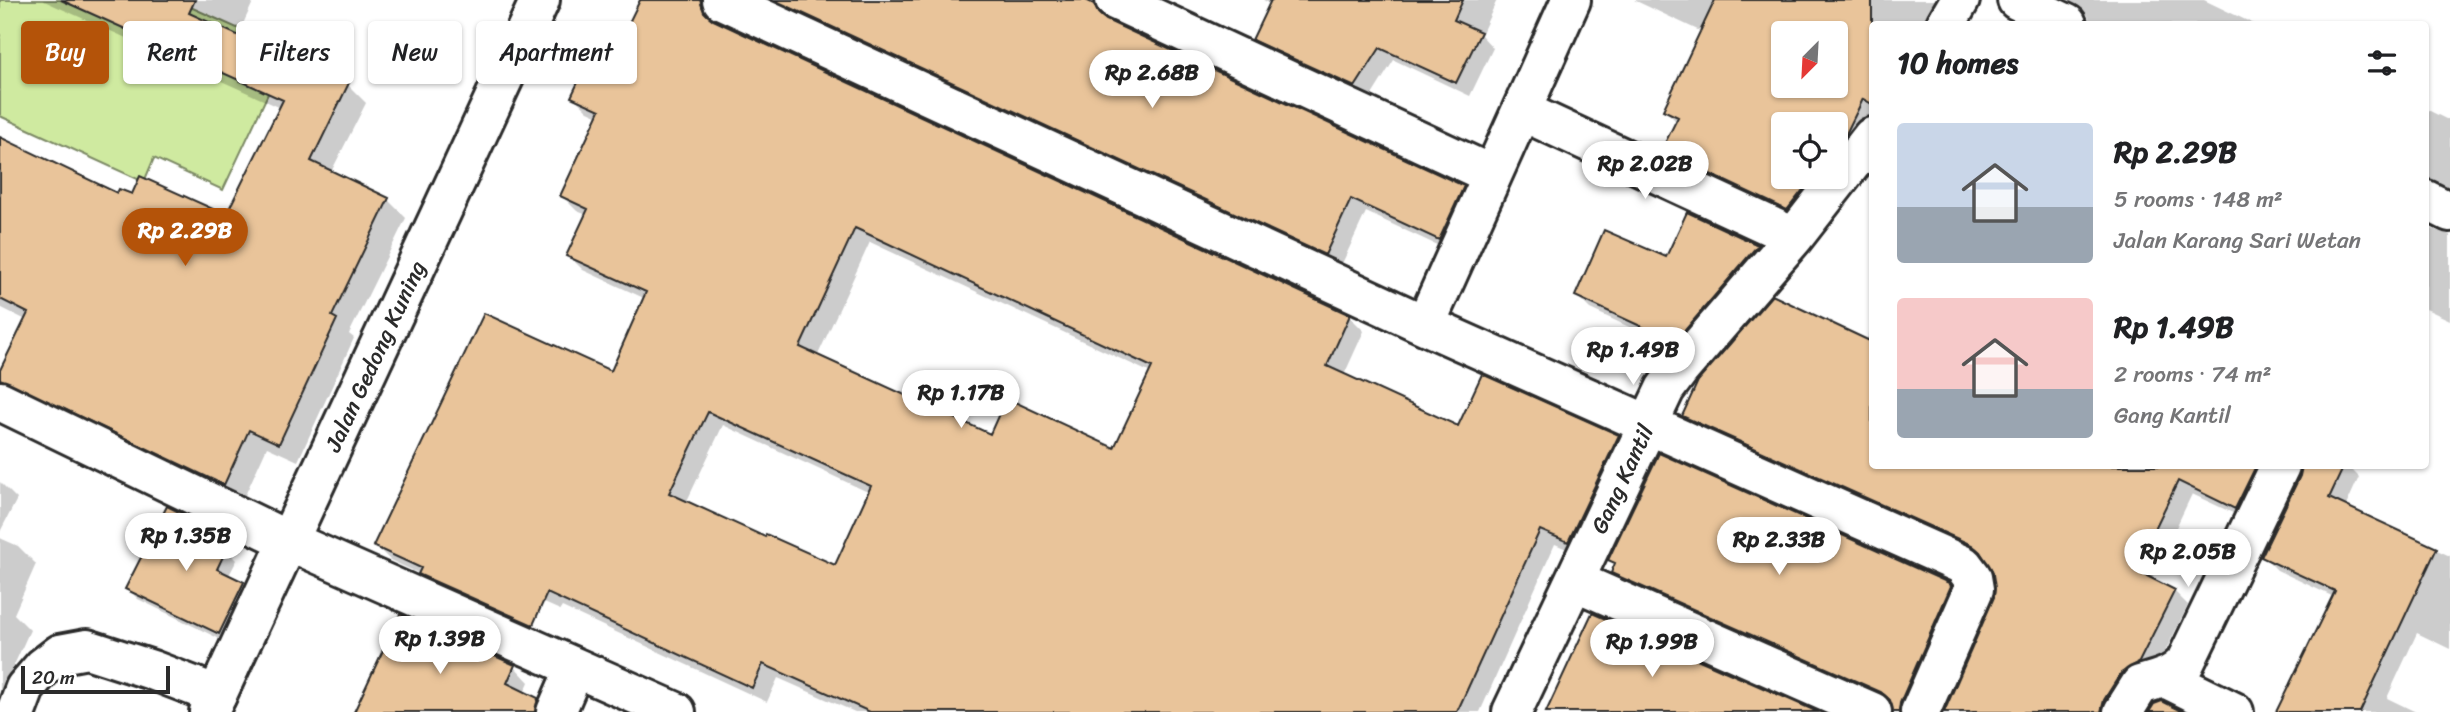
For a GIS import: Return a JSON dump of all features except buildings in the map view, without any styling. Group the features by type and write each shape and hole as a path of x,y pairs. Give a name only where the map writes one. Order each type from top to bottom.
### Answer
{"street":[{"name":"Jalan Gedong Kuning","path":"213,704 540,0"},
{"path":"722,0 1425,325 1963,565 1972,577 1974,589 1920,712"},
{"path":"1115,0 1492,175"},
{"path":"1425,325 1571,0"},
{"path":"1948,21 1960,0"},
{"path":"2017,0 2061,21"},
{"path":"1522,111 1794,237"},
{"name":"Gang Kantil","path":"1512,712 1665,389 1679,369 1794,237 1869,141"},
{"path":"2429,202 2450,212"},
{"path":"0,401 289,541 676,712"},
{"path":"2123,712 2129,698 2140,685 2167,679 2185,663 2279,469"},
{"path":"1575,581 1869,711"},
{"path":"16,712 25,688 43,667 60,654 87,649 152,670 213,704"},
{"path":"556,712 575,668"},
{"path":"2167,679 2234,712"}],"green space":[{"path":"0,0 175,0 222,21 123,21 123,84 222,84 222,21 236,28 236,84 273,84 223,190 154,158 144,182 0,116"}]}
